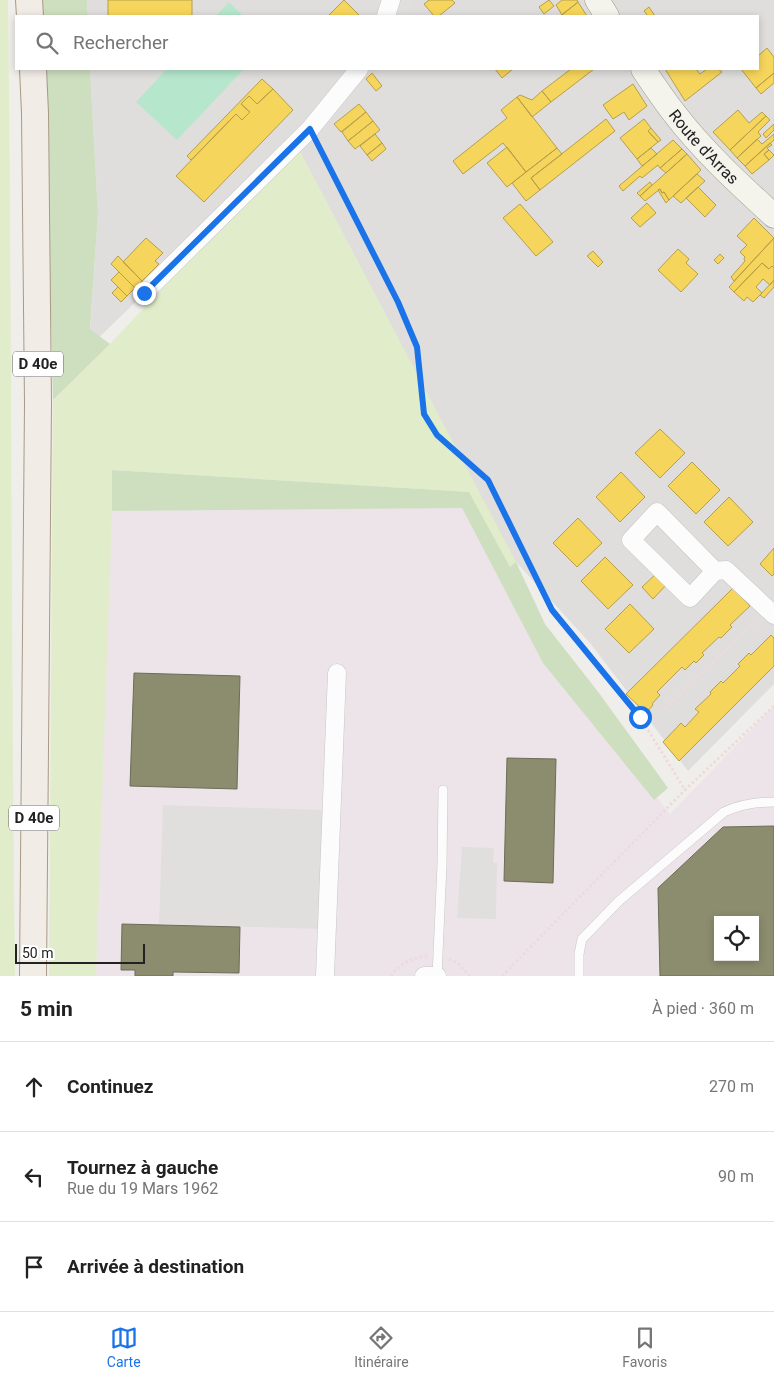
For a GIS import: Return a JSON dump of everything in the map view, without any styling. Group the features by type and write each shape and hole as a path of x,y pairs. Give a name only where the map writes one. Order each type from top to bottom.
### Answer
{"main road":[{"path":"29,0 30,15"},
{"name":"D 40e","path":"33,70 38,403 33,976"},
{"name":"Route d'Arras","path":"644,70 674,114 688,130 730,176 774,216"}],"street":[{"path":"386,15 391,0"},
{"path":"144,293 310,129 358,70"},
{"path":"715,571 657,512 631,540 690,598 715,571 726,570 771,612"},
{"path":"325,976 337,673"},
{"path":"424,976 437,976"}],"lane":[{"path":"437,976 443,790"},
{"path":"580,976 579,954 582,939 619,901 724,812 731,808 763,802 774,802"}],"path":[{"path":"310,129 398,302 417,347 424,414 437,435 488,480 552,610 640,717 686,790"},
{"path":"665,708 771,612"},
{"path":"502,976 686,790 774,706"}],"shaded area":[{"path":"87,0 774,0 774,684 688,771 590,643 516,562 510,567 473,499 432,404 297,146 89,347 98,214 90,70 759,70 759,15 88,15"},
{"path":"391,0 412,0 407,15 386,15"},
{"path":"100,495 468,501 544,655 670,814 774,706 774,976 79,976"},
{"path":"163,805 324,810 320,929 159,924"},
{"path":"462,847 494,848 493,863 497,863 496,919 457,918"}],"green space":[{"path":"0,0 8,0 15,976 0,976"},
{"path":"39,0 87,0 88,15 39,15"},
{"path":"229,2 242,15 217,15"},
{"path":"42,70 90,70 98,214 90,329 110,344 53,400"},
{"path":"166,70 243,70 177,140 136,102"},
{"path":"297,146 516,562 510,567 469,492 112,470 96,976 49,976 53,400 110,344"},
{"path":"112,470 469,492 510,567 516,562 545,624 599,693 668,788 654,800 543,663 462,508 112,511"}],"building: Logements":[{"path":"108,0 192,0 192,15 108,15"},
{"path":"344,0 359,15 329,15"},
{"path":"429,0 452,0 455,3 440,15 433,15 424,4"},
{"path":"549,0 554,6 544,14 539,7"},
{"path":"562,0 577,0 578,2 562,15 556,5"},
{"path":"577,3 586,15 561,15"},
{"path":"649,7 654,15 647,15 644,11"},
{"path":"767,48 774,57 774,73 756,88 742,70 759,70 759,55"},
{"path":"496,70 512,70 502,78"},
{"path":"570,70 593,70 551,102 542,91"},
{"path":"666,70 697,70 700,74 706,70 719,70 722,72 685,101"},
{"path":"372,73 382,86 376,91 366,79"},
{"path":"774,73 774,83 761,94 756,88"},
{"path":"262,79 273,89 257,104 249,96 241,104 250,112 242,120 236,114 191,160 187,156"},
{"path":"633,84 647,106 629,120 624,112 613,119 603,105"},
{"path":"273,89 293,110 204,202 176,176 236,114 242,120 250,112 241,104 249,96 257,104"},
{"path":"542,91 551,102 532,117 517,97 520,95 532,100"},
{"path":"517,97 557,148 526,172 503,143 463,174 453,161 507,118 501,110"},
{"path":"359,104 366,112 341,132 334,124"},
{"path":"738,110 749,123 762,112 766,116 730,150 713,132"},
{"path":"366,112 373,121 348,141 342,132"},
{"path":"766,116 770,120 758,132 761,136 737,158 730,150"},
{"path":"606,119 615,131 540,190 531,178"},
{"path":"644,119 651,128 648,131 658,142 637,159 620,138"},
{"path":"373,121 380,130 355,149 348,141"},
{"path":"774,124 774,130 766,138 763,134"},
{"path":"651,128 661,140 658,142 648,131"},
{"path":"375,134 382,143 367,155 360,146"},
{"path":"774,134 774,140 745,166 737,158 757,139 762,144"},
{"path":"673,140 682,149 660,168 658,165 642,178 640,176 623,191 619,186"},
{"path":"382,143 386,149 372,161 367,155"},
{"path":"770,143 772,145 767,148 769,150 764,154 769,160 752,174 745,166"},
{"path":"507,147 526,172 507,187 487,163"},
{"path":"557,148 562,154 531,178 540,190 526,201 512,183"},
{"path":"651,148 657,154 642,166 637,159"},
{"path":"682,149 687,154 666,173 660,168"},
{"path":"769,150 774,155 769,160 764,154"},
{"path":"687,154 701,170 669,200 660,189 645,201 640,196"},
{"path":"697,174 705,181 681,203 673,196"},
{"path":"650,182 652,185 640,196 637,193"},
{"path":"698,187 716,205 705,217 686,198"},
{"path":"660,189 669,200 666,203 658,190"},
{"path":"647,203 656,213 640,227 631,218"},
{"path":"520,204 553,242 536,256 503,218"},
{"path":"754,218 774,238 734,281 731,277 745,261 745,257 740,252 747,245 737,236"},
{"path":"146,238 163,253 155,261 159,264 142,281 123,262"},
{"path":"774,238 774,268 772,266 769,269 762,263 734,292 729,287"},
{"path":"678,249 689,259 686,263 698,274 681,292 658,270"},
{"path":"593,251 603,262 598,267 587,256"},
{"path":"720,254 724,258 718,264 714,260"},
{"path":"118,256 142,281 135,288 111,264"},
{"path":"762,263 769,269 772,266 774,268 774,280 770,285 763,279 756,287 762,293 753,302 747,297 744,301 734,292"},
{"path":"119,272 135,288 127,296 111,280"},
{"path":"774,280 774,287 764,298 760,295"},
{"path":"118,287 127,296 121,302 112,293"},
{"path":"660,429 685,453 660,478 635,453"},
{"path":"692,462 720,490 696,514 668,486"},
{"path":"621,472 645,497 620,522 596,497"},
{"path":"729,497 753,522 728,546 704,522"},
{"path":"578,518 602,543 577,567 553,543"},
{"path":"774,548 774,574 772,576 760,564"},
{"path":"605,557 633,585 608,609 581,581"},
{"path":"657,573 668,583 653,599 642,587"},
{"path":"733,588 750,606 730,625 732,627 721,638 719,637 702,653 704,655 696,663 694,661 685,670 682,667 657,692 660,695 646,713 626,694"},
{"path":"630,604 654,629 629,653 605,629"},
{"path":"771,635 774,638 774,666 679,761 663,742 681,723 685,727 699,712 695,709 711,694 710,692 721,681 723,683 740,666 738,664 749,653 751,655"}],"building: Industrie":[{"path":"134,673 240,676 237,789 130,786"},
{"path":"507,758 556,759 553,883 504,881"},
{"path":"774,826 774,976 660,976 658,888 723,827"},
{"path":"122,924 240,927 239,973 173,972 173,976 135,976 135,970 121,970"}],"route":[{"path":"144,293 310,129 398,302 417,347 424,414 437,435 488,480 552,610 640,717"}]}
